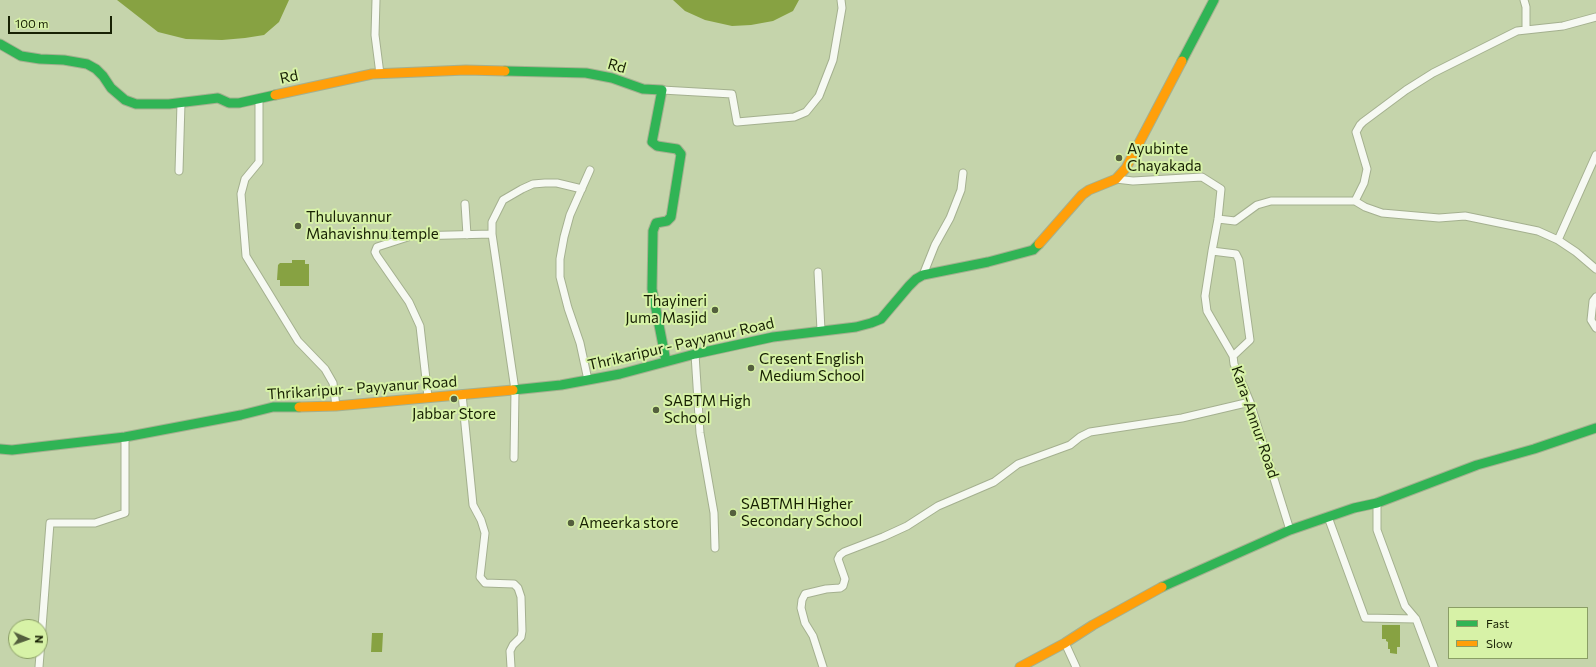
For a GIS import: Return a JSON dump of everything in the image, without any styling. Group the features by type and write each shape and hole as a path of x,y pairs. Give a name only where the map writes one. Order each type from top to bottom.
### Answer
{"main road":[{"name":"Thrikaripur - Payyanur Road","path":"0,449 12,450 125,437 241,415 272,407 336,406 561,385 620,374 695,354 773,337 821,330 856,327 871,323 881,318 913,282 923,275 988,262 1033,250 1082,195 1089,190 1116,179 1126,168 1214,0"},
{"name":"Rd","path":"0,44 21,56 40,59 64,60 87,64 96,69 111,88 125,100 136,104 169,104 218,98 229,103 239,103 356,77 380,74 466,70 586,73 612,78 643,89 662,90"},
{"path":"662,90 652,142 656,146 677,150 681,154 671,217 667,221 656,223 653,231 652,289 666,362"},
{"path":"1020,667 1065,643 1093,625 1159,588 1290,530 1354,508 1377,502 1477,466 1596,428"}],"street":[{"path":"376,0 375,34 380,74"},
{"path":"662,90 732,94 738,122 794,117 806,112 819,96 833,60 842,8 841,0"},
{"path":"1524,0 1526,7 1526,29"},
{"path":"1355,201 1364,183 1367,169 1356,132 1360,125 1406,90 1433,73 1517,30 1563,26 1596,17"},
{"path":"259,98 259,162 245,179 241,194 246,256 298,341 325,369 333,383 336,406"},
{"path":"179,171 181,103"},
{"path":"1558,240 1596,155"},
{"path":"588,380 580,343 568,308 560,277 560,259 570,215 590,170"},
{"path":"923,275 935,245 950,218 961,190 963,173"},
{"path":"1116,179 1133,181 1202,177 1221,189 1218,219 1205,296 1207,311 1233,356"},
{"path":"514,458 516,438 515,390 492,234 492,222 503,200 533,184 557,183 582,189"},
{"path":"1218,219 1235,221 1257,205 1271,201 1355,201 1365,207 1382,213 1439,218 1465,216 1538,231 1558,240 1596,268"},
{"path":"465,204 467,235"},
{"path":"428,397 420,326 409,302 375,252 377,247 411,236 492,234"},
{"name":"Kara-Annur Road","path":"1212,251 1236,254 1239,260 1250,340 1233,356 1234,364 1250,402 1290,530"},
{"path":"818,272 821,330"},
{"path":"1596,297 1593,301 1591,320 1596,328"},
{"path":"695,354 700,433 714,513 715,548"},
{"path":"462,394 473,505 481,520 484,533 480,578 485,583 514,584 518,588 521,597 522,631 521,637 513,645 510,651 511,667"},
{"path":"823,667 812,636 805,623 801,608 802,600 805,594 826,589 840,588 843,586 845,579 838,559 844,552 883,538 901,529 938,506 994,482 1018,464 1070,445 1080,437 1090,432 1182,418 1250,402"},
{"path":"39,667 50,523 95,523 125,513 125,437"},
{"path":"1377,502 1377,530 1405,606 1416,619 1434,667"},
{"path":"1328,517 1365,618 1416,619"},
{"path":"1065,643 1076,667"}],"shaded area":[{"path":"117,0 289,0 279,22 264,35 222,40 186,39 158,32"},
{"path":"673,0 799,0 793,11 773,21 751,25 732,26 705,20 685,11"},
{"path":"292,260 305,260 305,264 309,264 309,286 280,286 280,280 277,280 278,265 280,263 292,263"},
{"path":"1382,625 1400,625 1400,647 1397,647 1397,654 1390,653 1390,649 1388,649 1388,642 1386,639 1382,639"},
{"path":"372,633 383,633 382,652 371,652"}],"traffic: fast":[{"path":"1182,61 1214,0"},
{"path":"0,44 21,56 40,59 64,60 87,64 96,69 111,88 125,100 136,104 169,104 218,98 229,103 239,103 275,95"},
{"path":"505,71 586,73 612,78 643,89 662,90 652,142 657,146 677,149 681,154 671,217 667,221 656,223 653,231 652,289 666,361"},
{"path":"513,390 561,385 620,374 695,354 773,337 856,327 871,323 881,319 909,286 923,275 988,262 1033,250 1039,244"},
{"path":"0,449 12,450 125,437 241,415 273,407 299,407"},
{"path":"1162,587 1290,530 1354,508 1377,503 1477,465 1534,449 1596,428"}],"traffic: slow":[{"path":"1039,244 1082,195 1089,190 1116,179 1126,168 1182,61"},
{"path":"275,95 372,74 466,70 505,71"},
{"path":"299,407 336,406 513,390"},
{"path":"1020,667 1162,587"}],"place":[{"name":"Ayubinte Chayakada","path":"1119,158"},
{"name":"Thuluvannur Mahavishnu temple","path":"298,226"},
{"name":"Thayineri Juma Masjid","path":"715,310"},
{"name":"Cresent English Medium School","path":"751,368"},
{"name":"Jabbar Store","path":"454,399"},
{"name":"SABTM High School","path":"656,410"},
{"name":"SABTMH Higher Secondary School","path":"733,513"},
{"name":"Ameerka store","path":"571,523"}]}
